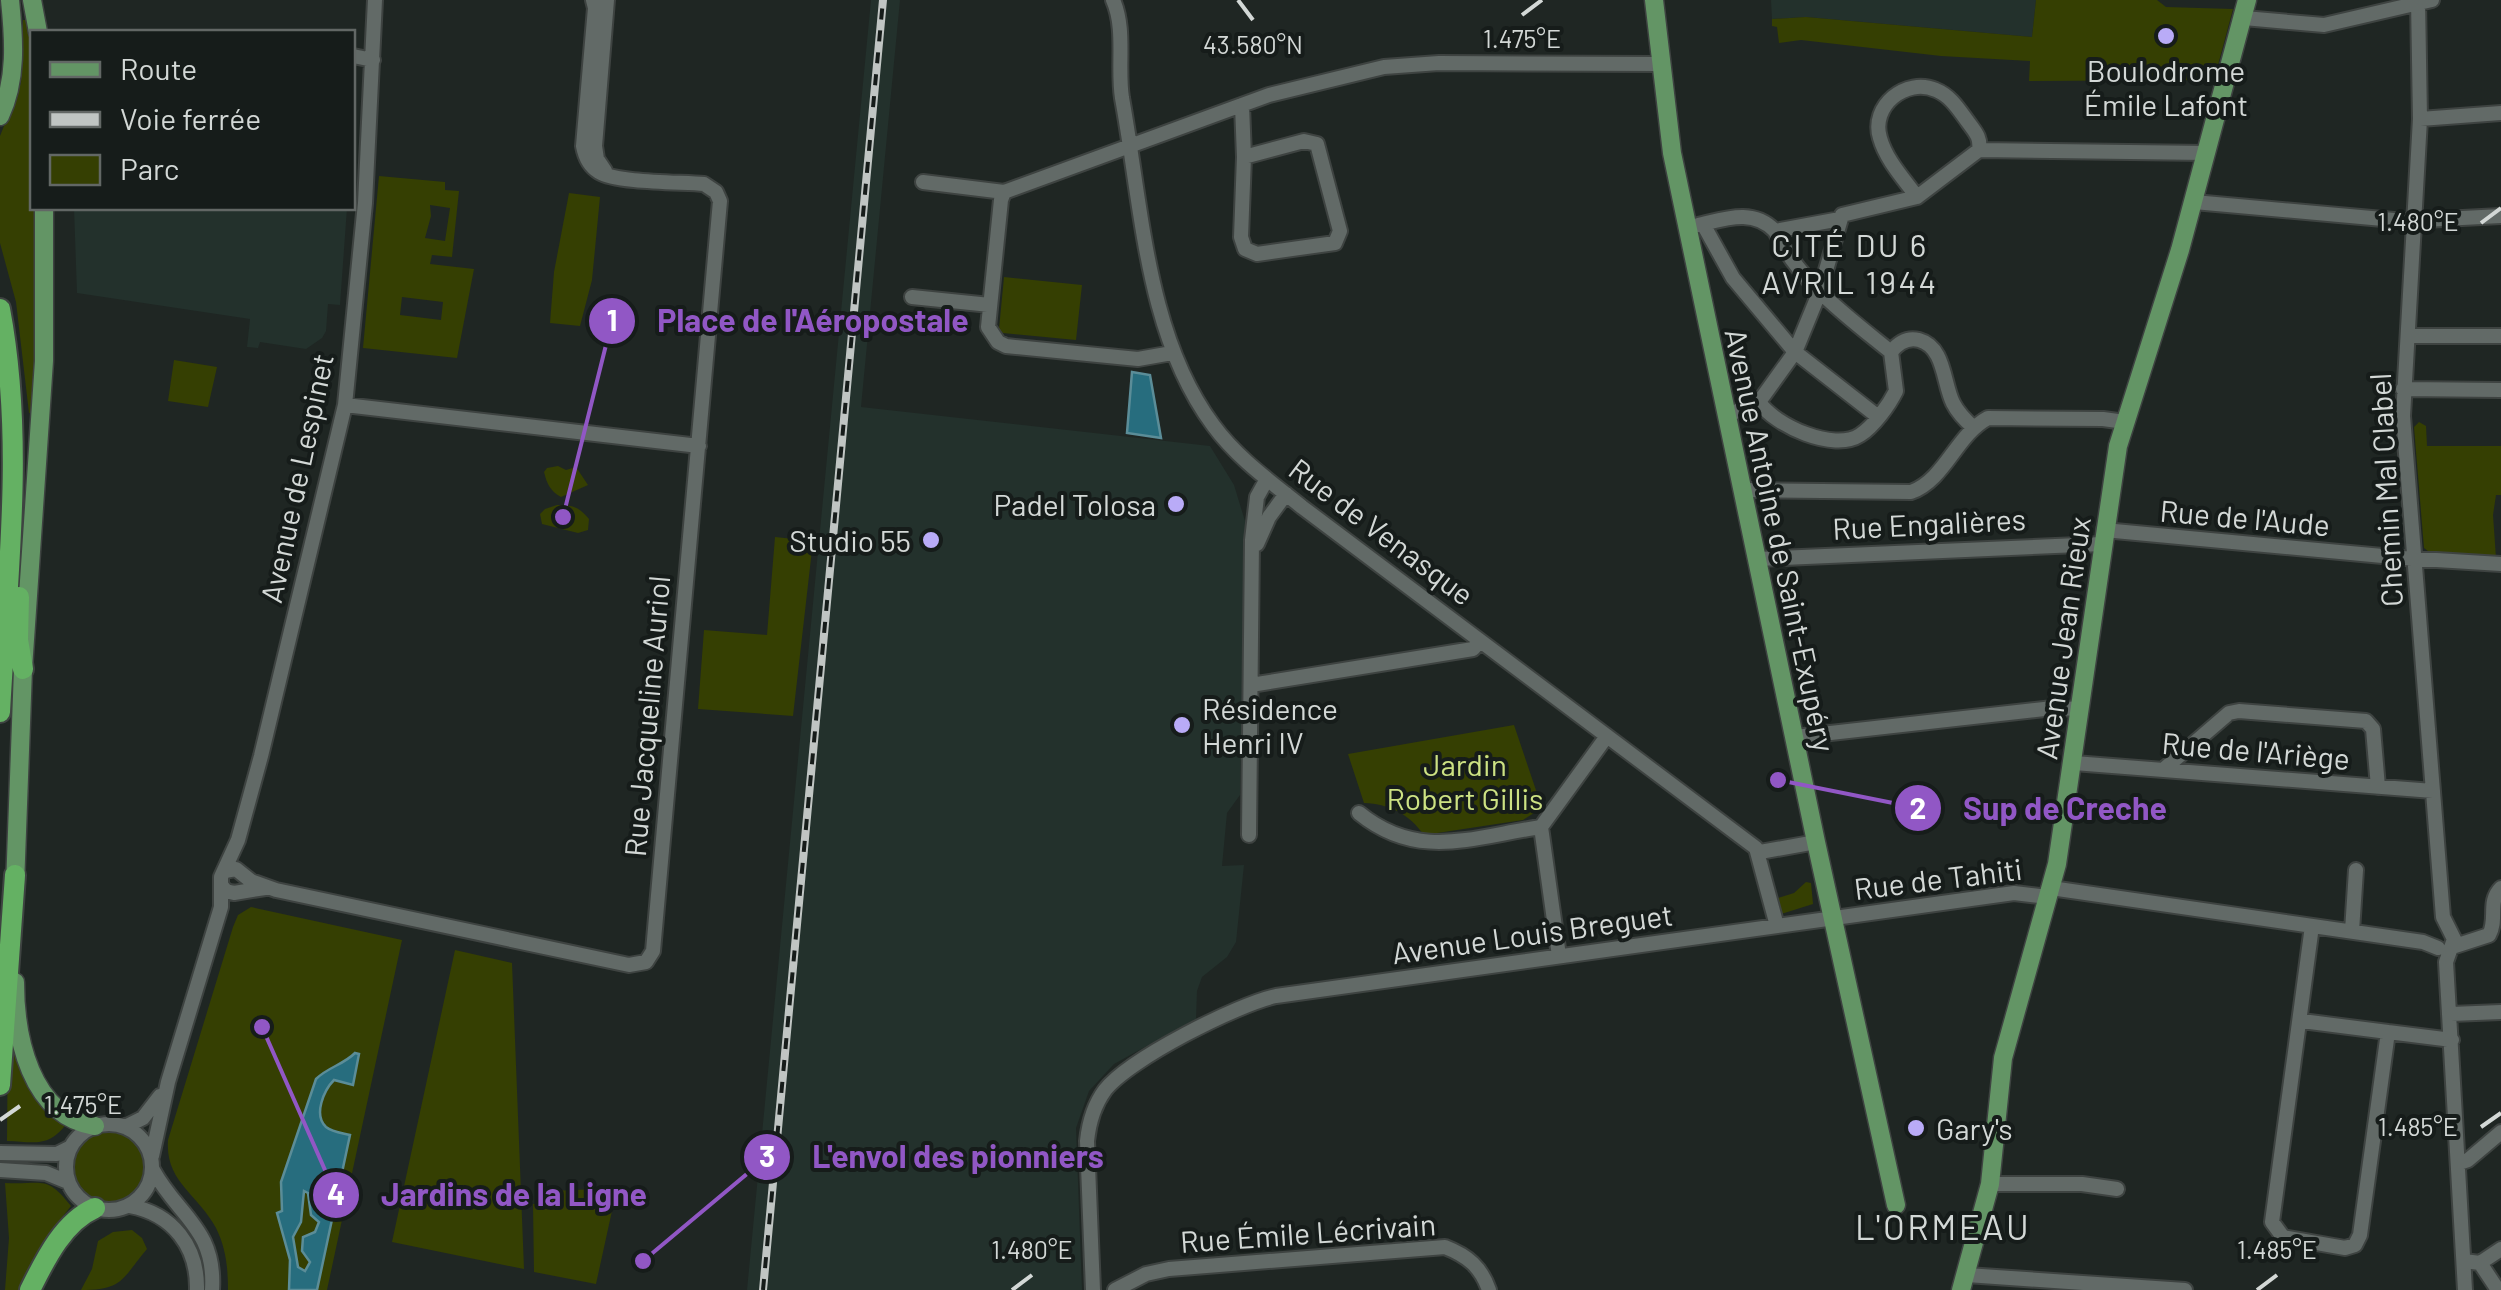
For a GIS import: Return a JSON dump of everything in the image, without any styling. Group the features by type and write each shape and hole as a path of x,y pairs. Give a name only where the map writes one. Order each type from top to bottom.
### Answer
{"highway":[{"path":"0,309 12,402 0,712"},
{"path":"12,463 22,494 18,640 23,670"},
{"path":"0,1085 15,874"},
{"path":"30,1290 63,1234 79,1216 95,1208"}],"main road":[{"path":"0,116 13,65 10,0"},
{"path":"32,0 38,30"},
{"name":"Avenue Antoine de Saint-Exupéry","path":"1654,0 1672,153 1695,225 1728,415 1896,1205"},
{"name":"Avenue Jean Rieux","path":"1964,1283 1990,1184 2003,1058 2050,893 2074,763 2103,537 2125,422 2194,202 2245,9"},
{"path":"44,210 44,361 23,670 15,874 16,1016 26,1062 36,1082 63,1112 82,1124 94,1126"}],"street":[{"name":"Avenue de Lespinet","path":"152,1164 168,1082 221,907 234,881 238,840 346,405 365,203 376,0"},
{"path":"593,0 582,146 591,165 614,177"},
{"path":"607,0 595,146 600,165 614,177"},
{"name":"Rue de Venasque","path":"1113,0 1119,21 1127,146 1161,320 1172,353 1212,423 1239,454 1286,494 1760,852"},
{"path":"2245,9 2324,25 2423,1"},
{"name":"Chemin Mal Clabel","path":"2423,1 2416,221 2403,389 2444,943"},
{"path":"355,56 372,60"},
{"path":"922,182 1004,192 1242,105 1340,76 1400,65 1661,64"},
{"path":"1917,197 1887,154 1878,132 1881,110 1892,97 1920,86 1944,94 1978,135 1979,150"},
{"path":"1242,105 1241,237 1245,249 1257,254 1335,243 1340,231 1316,144 1304,141 1244,157"},
{"path":"2420,119 2501,113"},
{"path":"1775,231 1840,219 1856,210 1917,197 1979,150 2207,154"},
{"name":"Rue Jacqueline Auriol","path":"234,881 629,964 650,959 654,951 720,201 716,192 704,184 614,177"},
{"path":"1004,192 990,305 991,334 1006,346 1138,359 1172,353"},
{"path":"2194,202 2416,221 2501,216"},
{"path":"1878,416 1794,352 1695,225 1742,216 1765,222 1820,292 1891,352"},
{"path":"1728,415 1759,402 1794,352 1820,292 1840,219"},
{"path":"912,297 990,305"},
{"path":"2408,336 2501,336"},
{"path":"1759,402 1764,410 1798,433 1814,438 1856,438 1896,391 1891,352 1911,339 1929,344 1938,358 1951,400 1974,428"},
{"path":"2403,389 2501,390"},
{"path":"346,405 699,446"},
{"path":"1744,490 1911,492 1925,485 1974,428 1988,418 2125,422"},
{"path":"1249,835 1252,564 1256,502 1267,478"},
{"path":"1252,564 1261,531 1286,494"},
{"name":"Rue de l'Aude","path":"2103,537 2501,564"},
{"name":"Rue Engalières","path":"1758,559 2103,537"},
{"path":"1251,686 1472,649 1480,641"},
{"path":"1795,738 2053,708 2081,709"},
{"path":"2164,769 2229,713 2366,721 2373,729 2378,787"},
{"path":"1559,956 1542,826 1607,736"},
{"name":"Rue de l'Ariège","path":"2074,763 2433,791"},
{"path":"1359,813 1380,830 1426,844 1542,826"},
{"path":"1777,926 1760,852 1816,842"},
{"path":"2352,932 2356,870"},
{"path":"2050,893 2444,943 2476,942 2489,935 2493,928 2492,903 2501,888"},
{"name":"Rue de Tahiti","path":"1833,918 2014,893 2050,893"},
{"name":"Avenue Louis Breguet","path":"1093,1290 1087,1141 1090,1119 1099,1099 1122,1072 1240,1008 1276,996 1833,918"},
{"path":"2312,926 2272,1222 2283,1236 2345,1248 2355,1245 2360,1235 2388,1032"},
{"path":"2444,943 2451,1014 2463,1288"},
{"path":"2451,1014 2501,1012"},
{"path":"2302,1022 2452,1040"},
{"name":"Avenue de Lespinet","path":"125,1126 148,1114 168,1082"},
{"path":"152,1164 150,1185 130,1206 113,1211 95,1208 79,1198 68,1182 66,1164 71,1147 94,1126 115,1124 137,1134 152,1164 204,1239 212,1266 212,1290"},
{"path":"2458,1164 2501,1132"},
{"path":"0,1154 57,1154 71,1147"},
{"path":"0,1170 46,1173 68,1182"},
{"path":"1990,1184 2082,1184 2117,1189"},
{"path":"130,1206 157,1214 176,1229 195,1262 198,1290"},
{"name":"Rue Émile Lécrivain","path":"1114,1290 1146,1274 1168,1270 1446,1247 1470,1260 1489,1290"},
{"path":"2480,1264 2501,1249"},
{"path":"2464,1261 2480,1264 2498,1290"},
{"path":"1964,1283 2185,1290"}],"shaded area":[{"path":"871,0 900,0 861,407 1210,446 1234,485 1245,521 1240,795 1227,813 1222,866 1244,865 1236,942 1227,957 1202,977 1196,1019 1114,1064 1089,1091 1076,1128 1082,1290 747,1290"},
{"path":"1771,0 2036,0 2032,37 1806,17 1772,19"},
{"path":"74,210 347,210 340,305 328,304 326,331 306,349 260,342 258,348 247,347 250,319 77,293"}],"green space":[{"path":"2036,0 2157,0 2166,7 2233,9 2214,80 2029,81 2030,61 1941,56 1801,40 1779,43 1777,27 1772,26 1772,19 1806,17 2032,37"},
{"path":"23,20 27,20 30,210 35,210 34,414 29,413 16,302 0,243 0,136 21,83"},
{"path":"379,176 445,182 445,190 459,191 452,257 432,255 430,264 474,269 457,358 363,348","holes":["430,205 450,208 445,241 425,238","402,297 443,302 441,320 400,315"]},
{"path":"569,193 600,197 592,280 580,326 550,323 554,272"},
{"path":"1004,277 1082,285 1076,340 1003,333 999,329"},
{"path":"174,360 217,367 208,407 168,401"},
{"path":"2419,422 2426,426 2427,446 2501,446 2501,495 2496,495 2493,515 2496,558 2424,548 2414,427"},
{"path":"558,466 566,470 576,467 588,485 561,497 557,495 544,472"},
{"path":"557,505 572,506 582,512 589,519 588,530 578,533 542,524 540,514"},
{"path":"775,537 813,541 793,716 698,709 704,630 767,635"},
{"name":"Jardin Robert Gillis","path":"1514,725 1542,808 1523,820 1424,835 1398,812 1364,803 1348,754"},
{"path":"1806,882 1811,883 1813,904 1778,915 1775,899 1794,893"},
{"path":"251,907 402,940 327,1290 228,1290 226,1258 219,1236 209,1216 177,1177 168,1154 168,1140 233,927 238,915"},
{"path":"455,950 512,963 524,1269 392,1242"},
{"path":"8,1020 67,1123 47,1140 7,1141"},
{"path":"109,1132 123,1134 134,1142 142,1153 142,1181 134,1192 123,1200 109,1202 95,1200 84,1192 76,1181 74,1167 76,1153 84,1142 95,1134"},
{"path":"5,1183 49,1185 71,1206 21,1290 5,1290 9,1238"},
{"path":"617,1188 596,1284 534,1272 533,1204 551,1202 551,1191"},
{"path":"132,1230 147,1249 126,1276 105,1288 81,1290 92,1269 98,1241 113,1232"}],"water":[{"path":"1132,372 1150,375 1161,438 1127,433"},
{"path":"359,1054 353,1085 334,1080 320,1109 326,1127 350,1135 317,1290 289,1290 290,1260 277,1213 282,1211 281,1182 316,1079","holes":["304,1191 308,1193 311,1215 319,1222 315,1232 303,1237 302,1251 310,1262 305,1271 298,1267 293,1237 301,1222"]}],"railway":[{"path":"763,1290 883,0"}],"place":[{"name":"Boulodrome Émile Lafont","path":"2166,36"},
{"name":"Padel Tolosa","path":"1176,504"},
{"name":"Place de l'Aéropostale","path":"563,517"},
{"name":"Studio 55","path":"931,540"},
{"name":"Résidence Henri IV","path":"1182,725"},
{"name":"Sup de Creche","path":"1778,780"},
{"name":"Jardins de la Ligne","path":"262,1027"},
{"name":"Gary's","path":"1916,1128"},
{"name":"L'envol des pionniers","path":"643,1261"}],"district":[{"name":"CITÉ DU 6 AVRIL 1944","path":"1850,262"},
{"name":"L'ORMEAU","path":"1943,1226"}]}
